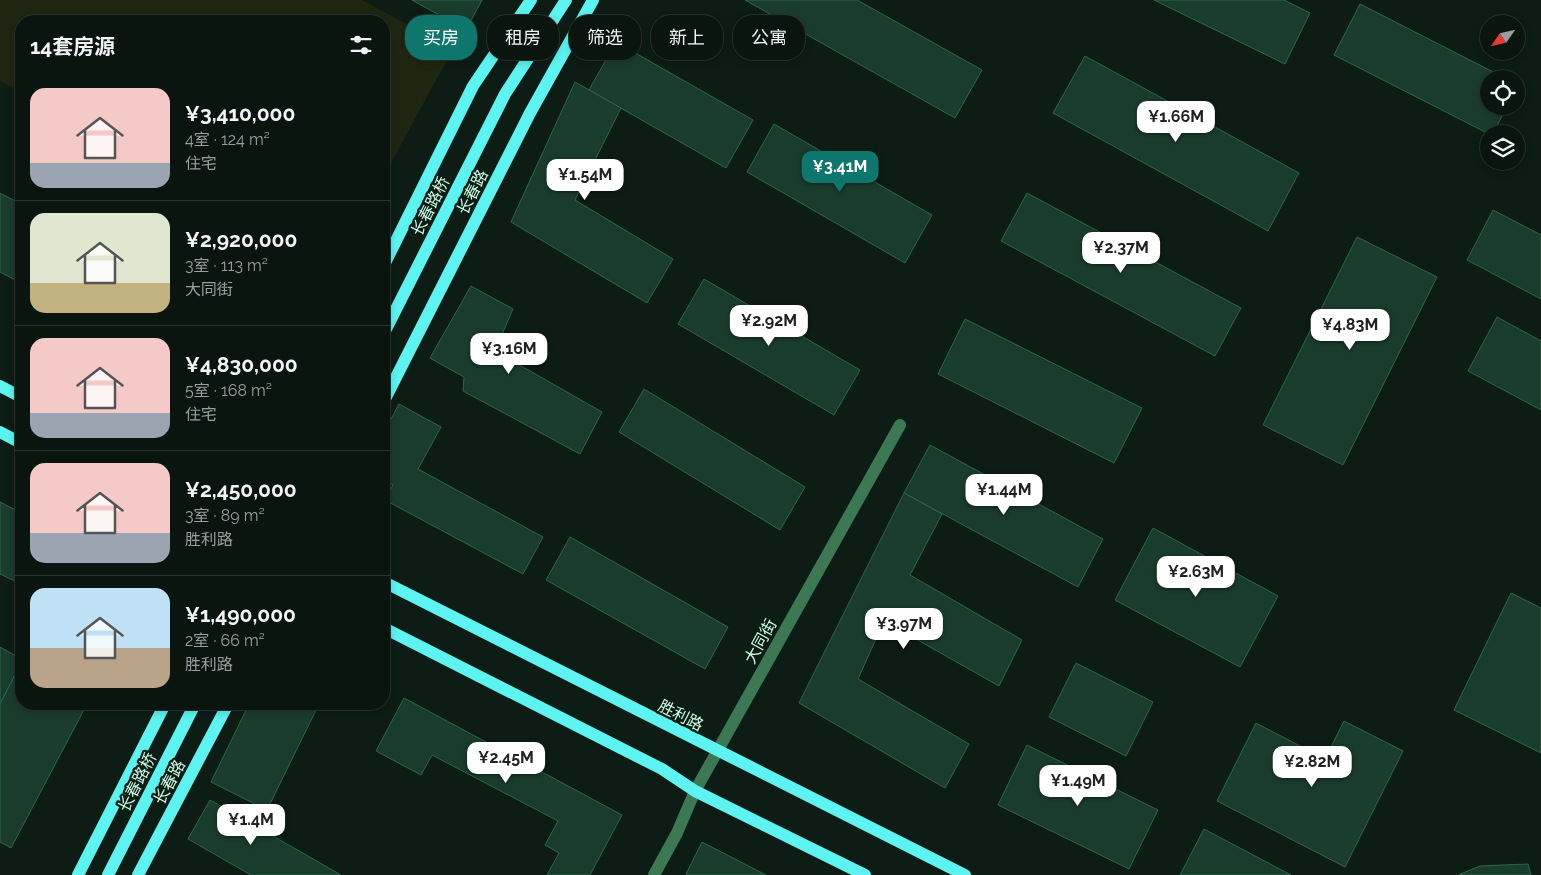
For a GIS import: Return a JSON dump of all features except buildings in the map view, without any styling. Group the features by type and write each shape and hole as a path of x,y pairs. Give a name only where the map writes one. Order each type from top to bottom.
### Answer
{"main road":[{"path":"390,254 473,86 531,0"},
{"name":"长春路桥","path":"390,321 505,94 566,0"},
{"name":"长春路","path":"390,389 530,112 593,0"},
{"path":"0,386 15,394"},
{"path":"0,432 15,440"},
{"name":"胜利路","path":"390,585 965,875"},
{"path":"390,631 662,769 695,791 865,875"},
{"path":"78,875 162,710"},
{"name":"长春路桥","path":"108,875 192,710"},
{"name":"长春路","path":"138,875 225,710"}],"street":[{"name":"大同街","path":"654,875 677,833 695,791 900,425"}],"green space":[{"path":"0,0 362,0 390,15 15,15 15,89 0,81"},
{"path":"390,15 405,23 405,60 447,60 390,165"}]}
